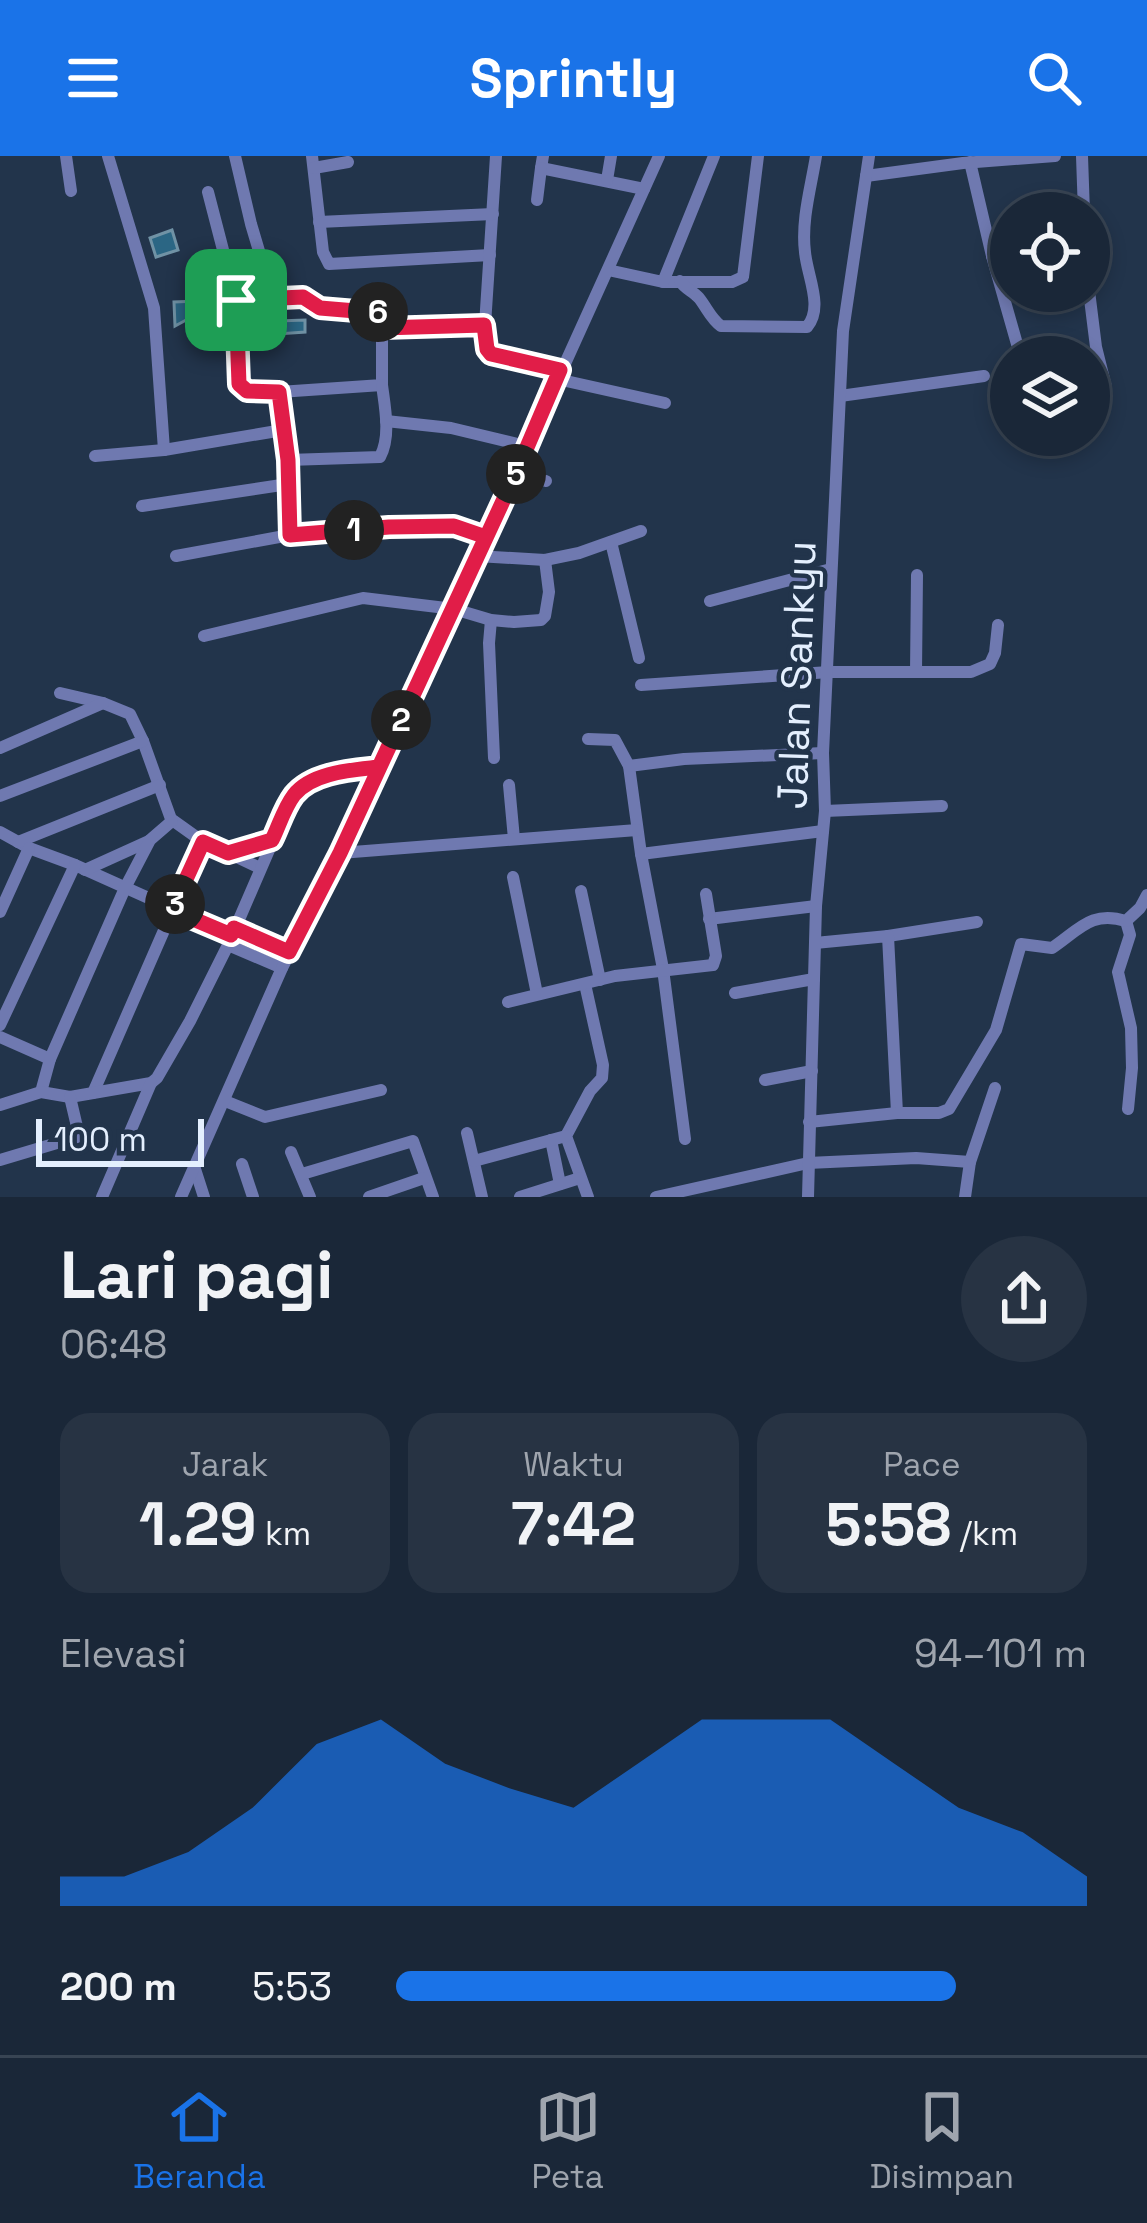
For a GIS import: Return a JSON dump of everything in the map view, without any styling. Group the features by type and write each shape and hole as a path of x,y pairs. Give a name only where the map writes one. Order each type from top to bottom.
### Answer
{"street":[{"path":"66,156 71,191"},
{"path":"108,156 154,308 164,450"},
{"path":"235,156 273,298"},
{"path":"496,156 484,325 487,349 491,354 665,403"},
{"path":"607,180 610,156"},
{"path":"181,1197 289,952 454,609 659,156"},
{"path":"663,282 714,156"},
{"path":"608,270 663,282 732,282 742,277 758,156"},
{"path":"680,281 721,326 807,327 815,310 804,227 816,156"},
{"name":"Jalan Sankyu","path":"808,1197 815,906 825,811 839,396 843,331 869,156"},
{"path":"866,176 955,160 1055,156"},
{"path":"1082,156 1083,192"},
{"path":"348,162 313,162 323,252 332,266 490,255"},
{"path":"537,200 542,162 644,189"},
{"path":"970,162 990,247"},
{"path":"208,193 236,300 239,384 247,391 279,392 382,386"},
{"path":"320,222 493,214"},
{"path":"236,300 303,297 320,308 375,312 382,319 385,452 380,457 288,460"},
{"path":"382,328 484,325"},
{"path":"839,396 984,376"},
{"path":"279,392 288,460 290,535"},
{"path":"386,421 451,428 526,446"},
{"path":"95,456 283,430"},
{"path":"516,473 546,481"},
{"path":"142,506 288,484"},
{"path":"176,556 290,535 389,527 454,526 486,537"},
{"path":"478,556 545,560 641,532"},
{"path":"611,542 639,658"},
{"path":"204,636 363,598 454,609 491,620 541,620 549,592 545,560"},
{"path":"710,601 831,569"},
{"path":"916,575 916,672"},
{"path":"491,620 494,758"},
{"path":"641,685 829,673 971,672 990,664 998,625"},
{"path":"60,693 130,714 172,820 203,842 260,868"},
{"path":"0,748 103,703"},
{"path":"588,739 615,740 629,766 685,1139"},
{"path":"0,796 143,741"},
{"path":"629,766 824,754"},
{"path":"102,1197 152,1083 190,1021 231,936 291,799 302,787 341,772 379,767"},
{"path":"0,912 24,845 160,785"},
{"path":"509,785 514,839"},
{"path":"825,811 941,806"},
{"path":"41,1092 50,1059 124,888 150,840 172,820"},
{"path":"340,853 638,830"},
{"path":"0,832 231,936 282,968"},
{"path":"641,854 823,832"},
{"path":"0,1025 80,868 150,840"},
{"path":"228,853 272,840"},
{"path":"93,1094 203,842"},
{"path":"513,877 537,994"},
{"path":"581,891 603,1065 602,1078 566,1136 588,1197"},
{"path":"508,1002 592,982 715,963 706,894"},
{"path":"1126,921 1147,895"},
{"path":"710,919 815,906"},
{"path":"809,1122 939,1113 949,1108 996,1030 1021,944 1052,948 1088,921 1111,916 1126,921"},
{"path":"1126,921 1130,934 1118,972 1132,1045 1128,1109"},
{"path":"815,944 977,922"},
{"path":"231,936 289,952"},
{"path":"888,936 897,1113"},
{"path":"735,994 814,979"},
{"path":"0,1037 50,1059"},
{"path":"765,1079 812,1071"},
{"path":"0,1105 41,1092 70,1096 152,1083"},
{"path":"965,1197 970,1162 994,1088"},
{"path":"225,1101 265,1117 381,1090"},
{"path":"0,1160 77,1137 70,1096"},
{"path":"467,1133 482,1197"},
{"path":"474,1161 566,1136"},
{"path":"551,1140 560,1184"},
{"path":"302,1174 413,1141 434,1197"},
{"path":"291,1152 310,1197"},
{"path":"656,1197 808,1163 916,1158 970,1162"},
{"path":"242,1164 253,1197"},
{"path":"194,1168 204,1197"},
{"path":"369,1197 424,1178"},
{"path":"529,1196 580,1178"}],"building":[{"path":"172,230 178,250 156,257 150,238"},
{"path":"198,301 199,313 175,326 174,302"},
{"path":"305,320 305,332 278,334 278,321"}],"route":[{"path":"303,297 320,308 380,313 382,328 484,325 491,354 560,370 516,473 454,609 340,853 289,952 234,928 231,935 172,910 203,842 228,853 272,840 291,799 302,787 341,772 379,767 486,537 454,526 290,535 288,460 279,392 247,391 239,384 236,300 303,297"}]}
